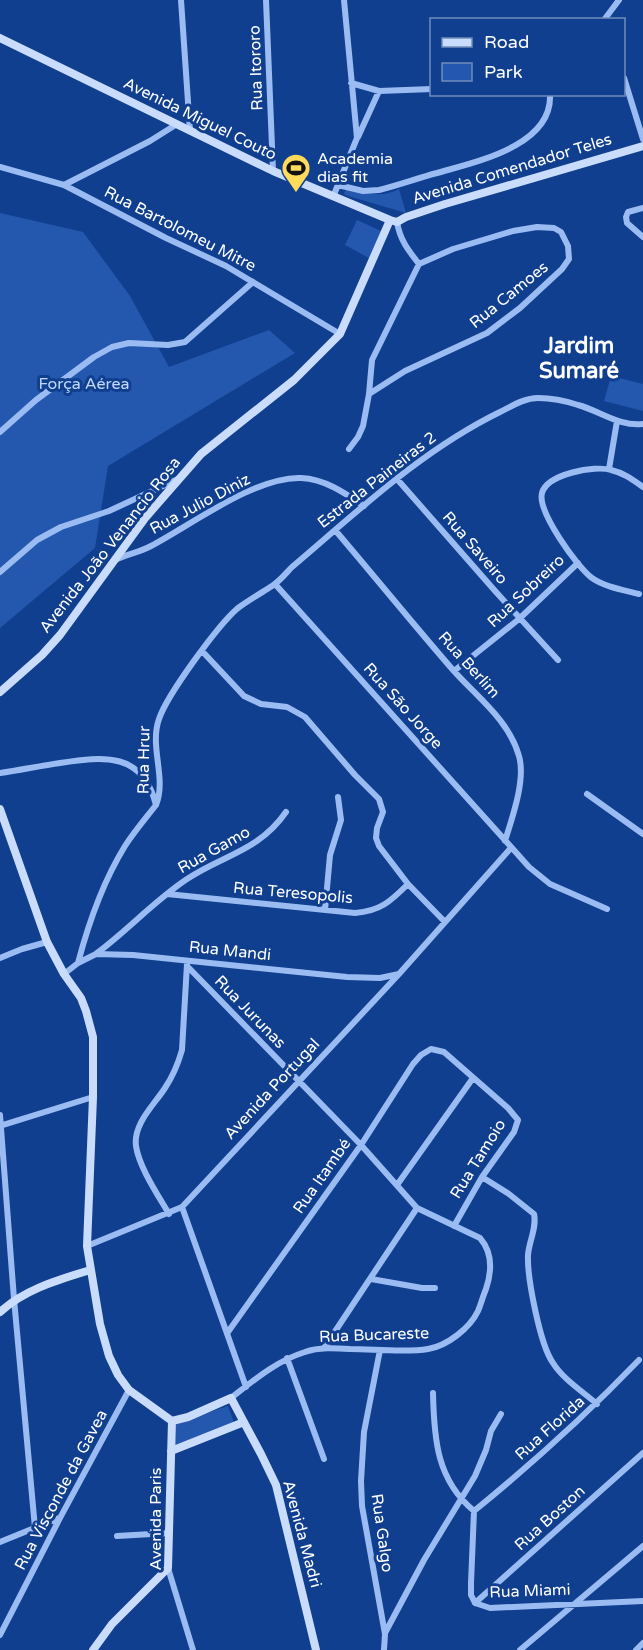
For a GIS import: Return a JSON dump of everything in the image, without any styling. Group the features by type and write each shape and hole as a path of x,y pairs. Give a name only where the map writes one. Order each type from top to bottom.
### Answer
{"main road":[{"name":"Avenida Miguel Couto","path":"0,38 273,171 393,221"},
{"name":"Avenida Comendador Teles","path":"393,221 643,146"},
{"name":"Avenida João Venancio Rosa","path":"0,692 42,656 60,635 141,523 211,444 294,380 340,334 393,221"},
{"path":"0,809 47,942 64,974 81,998 93,1037 87,1246 100,1324 109,1356 118,1375 129,1390 172,1421 188,1417 231,1398"},
{"path":"0,1312 14,1299 32,1290 90,1270"},
{"name":"Avenida Madri","path":"231,1398 276,1485 316,1650"},
{"name":"Avenida Paris","path":"168,1568 172,1421"},
{"path":"171,1451 244,1422"},
{"path":"93,1650 112,1624 168,1568"}],"street":[{"path":"181,0 190,131"},
{"name":"Rua Itororo","path":"266,0 273,171"},
{"path":"344,0 357,138"},
{"path":"605,18 618,0"},
{"path":"625,81 643,139"},
{"path":"351,83 379,91 430,89"},
{"path":"333,197 379,91"},
{"path":"338,184 363,190 379,190 490,158 530,135 543,122 551,107 550,96"},
{"path":"64,185 150,141 177,124"},
{"name":"Rua Bartolomeu Mitre","path":"0,167 64,185 226,266 340,334"},
{"path":"643,208 628,212 626,217 627,223 643,237"},
{"path":"349,449 358,438 363,426 372,360 419,264 408,251 393,221"},
{"name":"Rua Camoes","path":"369,394 405,371 487,333 520,308 562,269 569,259 568,246 561,232 554,228 537,227 474,242 419,264"},
{"path":"0,432 36,400 112,346 129,343 168,345 185,342 253,282"},
{"name":"Estrada Paineiras 2","path":"275,584 335,530 426,456 450,440 521,401 535,398 549,399 579,405 617,421 643,424"},
{"path":"617,421 609,469 626,475 643,487"},
{"name":"Rua Sobreiro","path":"454,671 519,619 578,563 548,518 541,496 543,489 549,483 571,473 595,468 609,469"},
{"path":"0,572 37,540 61,527 109,511 178,479"},
{"name":"Rua Julio Diniz","path":"116,559 150,547 237,496 291,479 314,480 330,486 364,506"},
{"name":"Rua Saveiro","path":"397,479 519,619 558,660"},
{"name":"Rua Berlim","path":"335,530 454,671 497,717 513,739 520,759 519,784 514,814 505,841"},
{"path":"578,563 593,579 639,594"},
{"name":"Rua Hrur","path":"78,963 86,933 110,874 125,847 156,805 160,788 156,740 158,722 165,705 220,626 238,608 275,584"},
{"name":"Rua São Jorge","path":"275,584 510,849 550,884 607,909"},
{"path":"202,651 244,696 261,704 287,707 305,717 355,775 375,794 383,812 376,838 385,855 408,884 445,922"},
{"path":"0,773 106,758 130,764 147,779 156,805"},
{"path":"586,794 643,834"},
{"path":"325,910 330,855 341,820 338,798"},
{"name":"Rua Gamo","path":"96,954 116,940 166,894 204,869 254,844 276,826 285,812"},
{"name":"Avenida Portugal","path":"87,1246 182,1207 399,974 510,849"},
{"name":"Rua Teresopolis","path":"166,894 355,913 379,909 408,884"},
{"path":"0,958 47,942"},
{"name":"Rua Mandi","path":"64,974 78,963 96,954 133,955 187,963 347,977 380,978 399,974"},
{"path":"169,1214 140,1159 136,1136 146,1116 164,1090 182,1050 187,963"},
{"name":"Rua Jurunas","path":"187,963 361,1145 417,1208"},
{"name":"Rua Itambé","path":"228,1332 361,1145 421,1055 431,1050 444,1052 473,1078"},
{"path":"397,1185 473,1078"},
{"name":"Rua Tamoio","path":"454,1226 482,1177 514,1132 518,1120 508,1108 473,1078"},
{"path":"0,1125 93,1097"},
{"path":"0,1115 35,1528"},
{"path":"482,1177 509,1194 534,1214 528,1254 529,1265 534,1305 547,1352 559,1371 597,1404"},
{"path":"182,1207 246,1387"},
{"path":"324,1348 417,1208"},
{"name":"Rua Bucareste","path":"231,1398 264,1372 287,1358 306,1351 324,1348 430,1349 457,1335 469,1325 478,1311 489,1279 490,1257 487,1246 480,1238 417,1208"},
{"path":"371,1279 422,1288 435,1288"},
{"name":"Rua Galgo","path":"380,1350 364,1432 361,1481 362,1506 385,1634 384,1650"},
{"path":"287,1358 324,1459"},
{"name":"Rua Florida","path":"474,1512 543,1455 639,1360"},
{"name":"Rua Visconde da Gavea","path":"0,1635 129,1390"},
{"path":"433,1393 434,1426 439,1455 448,1479 460,1499 474,1512"},
{"path":"385,1634 407,1590 475,1476 491,1431 501,1414"},
{"name":"Rua Boston","path":"475,1603 643,1453"},
{"name":"Rua Miami","path":"474,1512 471,1595 475,1603 490,1608 643,1601"},
{"path":"0,1542 60,1518"},
{"path":"117,1536 169,1533"},
{"path":"520,1650 643,1546"},
{"name":"Avenida Paris","path":"168,1568 193,1650"},
{"path":"636,1650 643,1643"}],"green space":[{"path":"399,189 406,213 344,193 346,190 353,190 385,194"},
{"name":"Força Aérea","path":"0,213 83,232 130,296 169,367 269,330 295,353 108,466 95,548 0,628"},
{"path":"357,220 381,231 369,258 345,245"},
{"path":"611,376 643,384 643,411 604,401"},
{"path":"228,1406 234,1423 175,1445 176,1423"}],"place":[{"name":"Academia dias fit","path":"296,194"}],"district":[{"name":"Jardim Sumaré","path":"579,358"}]}
